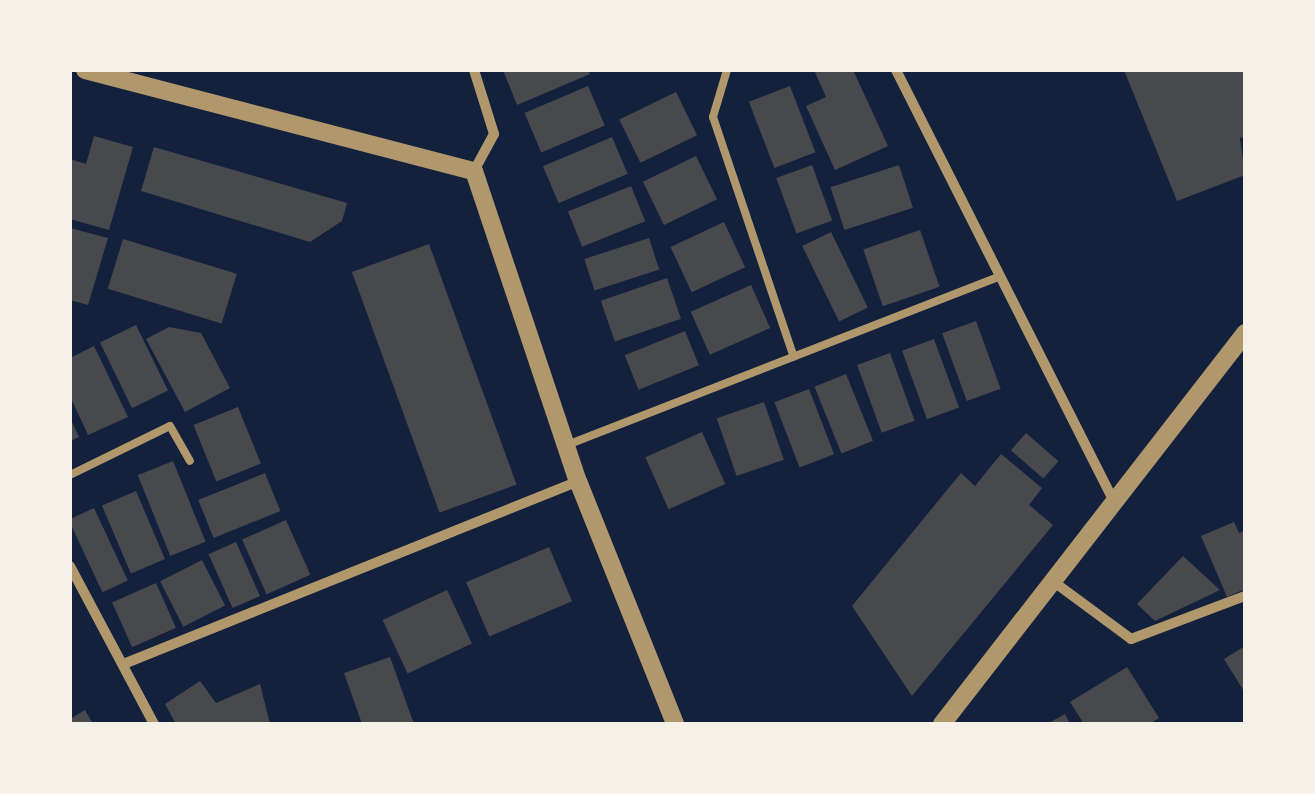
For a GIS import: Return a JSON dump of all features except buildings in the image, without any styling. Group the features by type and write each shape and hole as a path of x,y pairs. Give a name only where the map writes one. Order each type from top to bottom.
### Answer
{"street":[{"path":"85,70 474,171"},
{"path":"474,70 494,134 474,171 578,482 675,724"},
{"path":"896,70 996,278 1114,503"},
{"path":"942,724 1245,332"},
{"path":"126,663 578,482"},
{"path":"70,566 126,663 154,724"},
{"path":"1054,582 1131,639 1245,596"}],"lane":[{"path":"728,70 714,117 794,357"},
{"path":"566,446 996,278"},
{"path":"70,474 170,426 190,461"}]}
